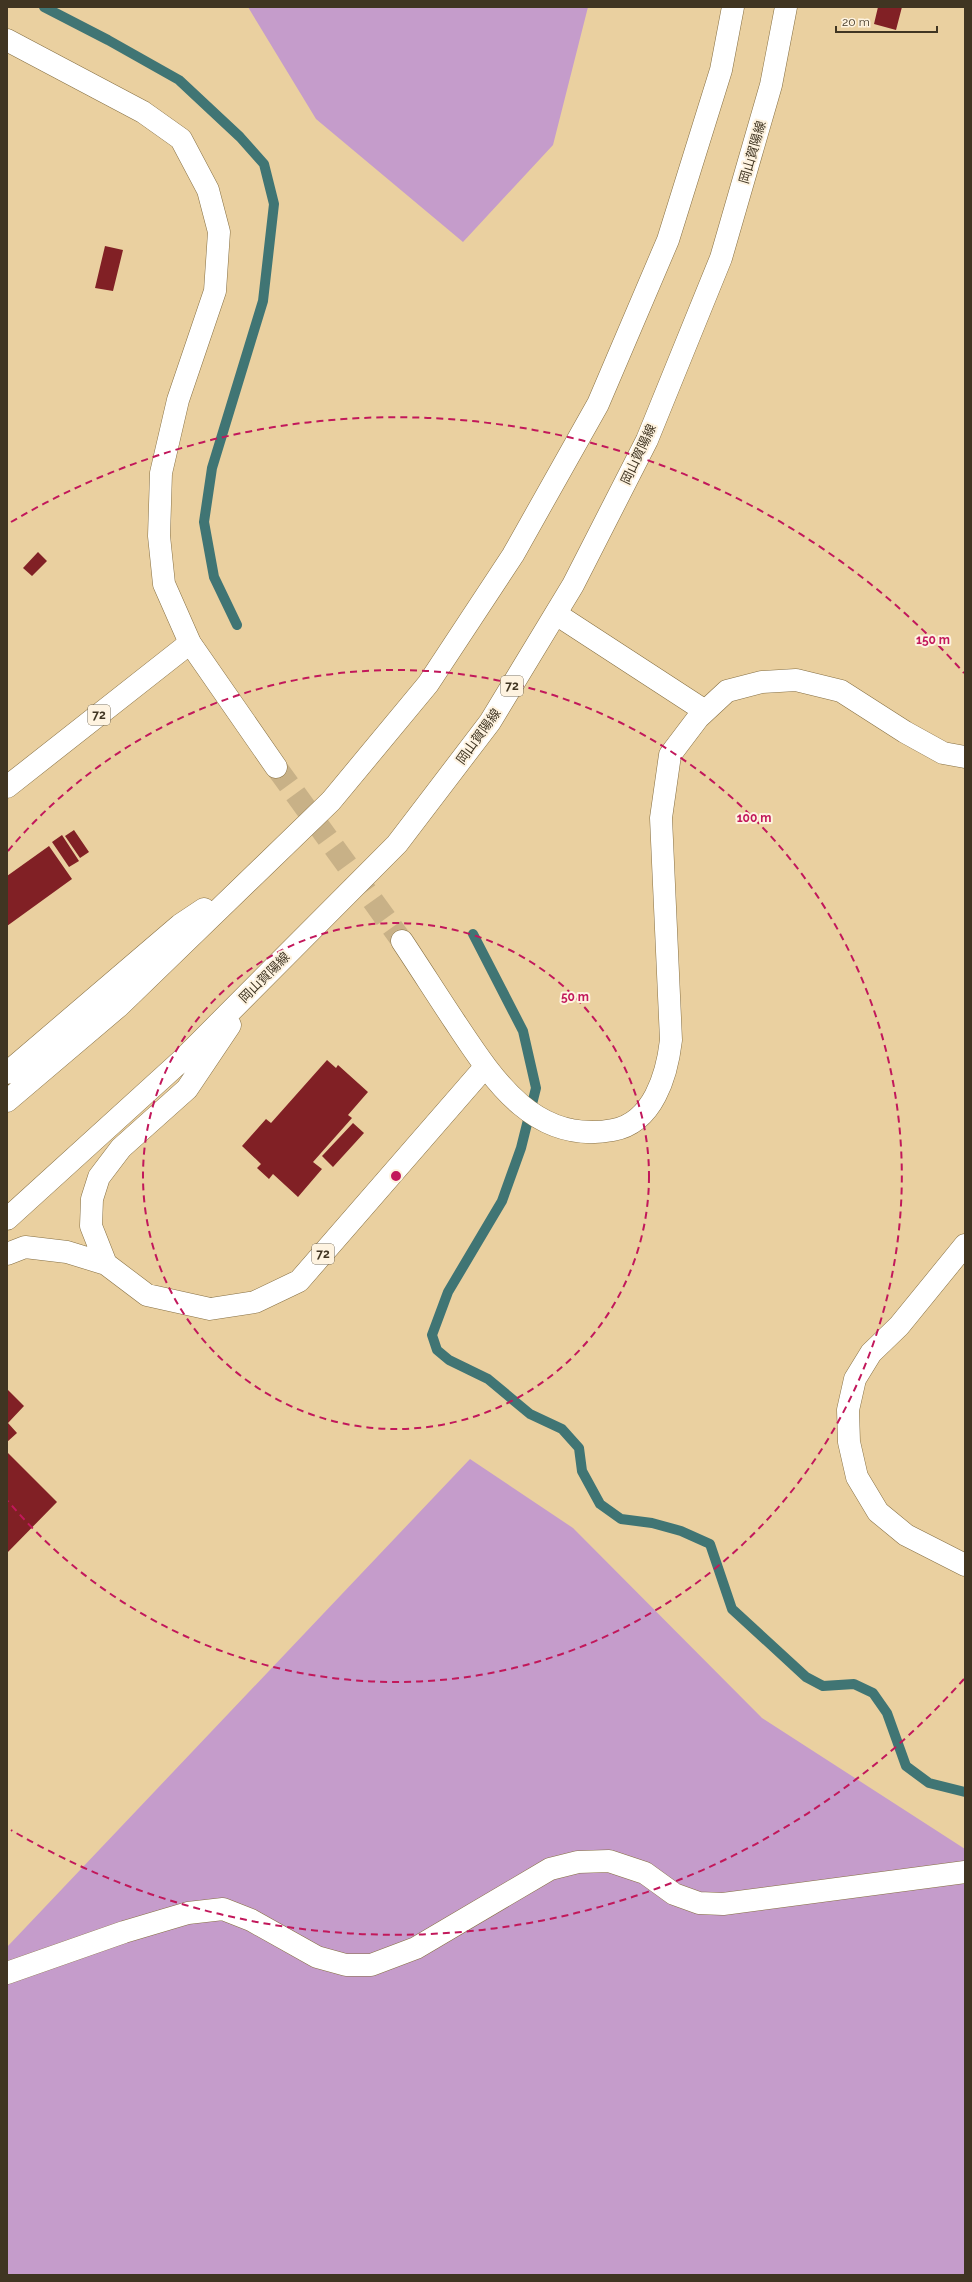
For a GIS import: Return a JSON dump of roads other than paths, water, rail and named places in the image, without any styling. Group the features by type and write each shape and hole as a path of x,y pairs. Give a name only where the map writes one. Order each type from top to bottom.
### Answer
{"main road":[{"path":"7,1101 119,1006 331,801 428,684 513,555 598,404 668,240 720,70 733,7"},
{"name":"岡山賀陽線","path":"7,1219 182,1060 396,844 490,722 573,585 647,440 721,258 771,85 786,7"},
{"path":"7,40 143,112 181,139 208,190 219,232 215,291 178,400 161,473 159,536 164,584 190,643 276,767"},
{"path":"556,614 705,711"},
{"name":"72","path":"7,787 190,643"},
{"path":"402,941 485,1067 505,1091 522,1107 560,1128 581,1133 619,1129 636,1121 649,1106 660,1087 668,1064 671,1040 661,818 670,755 705,711 727,691 762,682 796,680 841,691 904,732 943,753 965,757"},
{"path":"7,1073 180,925 254,875"},
{"path":"106,1264 91,1226 92,1199 99,1177 121,1148 187,1089 257,985"},
{"name":"72","path":"106,1264 147,1295 210,1309 254,1302 299,1281 485,1067"},
{"path":"965,1245 899,1326 871,1353 855,1379 848,1410 849,1442 857,1477 878,1512 906,1535 965,1565"},
{"path":"7,1254 25,1246 67,1252 106,1264"},
{"path":"7,1973 124,1932 188,1913 223,1909 251,1920 317,1957 346,1965 371,1965 416,1948 550,1869 578,1862 609,1862 645,1873 674,1894 699,1904 723,1904 965,1872"}],"waterway":[{"path":"44,7 108,40 179,80 240,137 264,164 274,204 263,301 212,468 204,522 214,577 237,625"},
{"path":"473,934 523,1031 536,1088 521,1148 502,1201 448,1292 432,1335 437,1350 449,1360 488,1379 530,1414 562,1429 579,1448 582,1471 600,1504 621,1519 652,1523 681,1531 710,1544 732,1609 806,1677 823,1686 854,1684 873,1693 887,1713 906,1766 929,1783 965,1792"}],"tunnel":[{"path":"276,767 402,941"}]}
